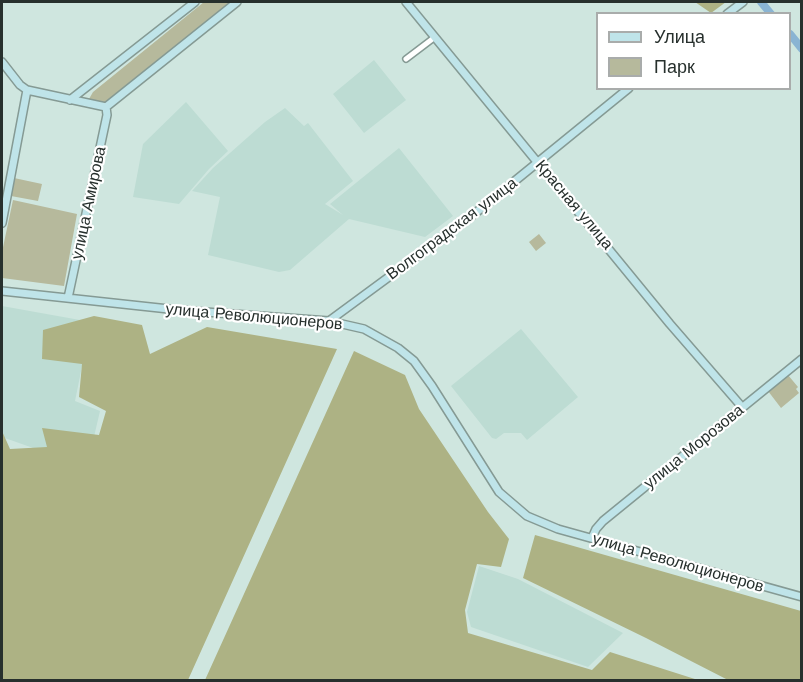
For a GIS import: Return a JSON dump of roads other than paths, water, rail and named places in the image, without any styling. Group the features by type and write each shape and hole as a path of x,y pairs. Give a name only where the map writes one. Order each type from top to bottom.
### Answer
{"street":[{"path":"70,100 195,2"},
{"path":"2,62 20,85 27,90 105,107 237,2"},
{"name":"Красная улица","path":"406,2 670,324 742,408"},
{"path":"730,12 742,3"},
{"path":"406,59 435,37"},
{"path":"2,223 27,90"},
{"name":"Волгоградская улица","path":"328,321 473,215 627,90"},
{"name":"улица Амирова","path":"68,298 107,115 105,107"},
{"name":"улица Революционеров","path":"2,291 178,310 328,321 364,330 398,348 414,362 432,386 499,492 527,516 545,525 801,597"},
{"name":"улица Морозова","path":"592,538 603,521 801,359"}],"waterway":[{"path":"761,2 769,12"},
{"path":"791,35 802,49"}]}
